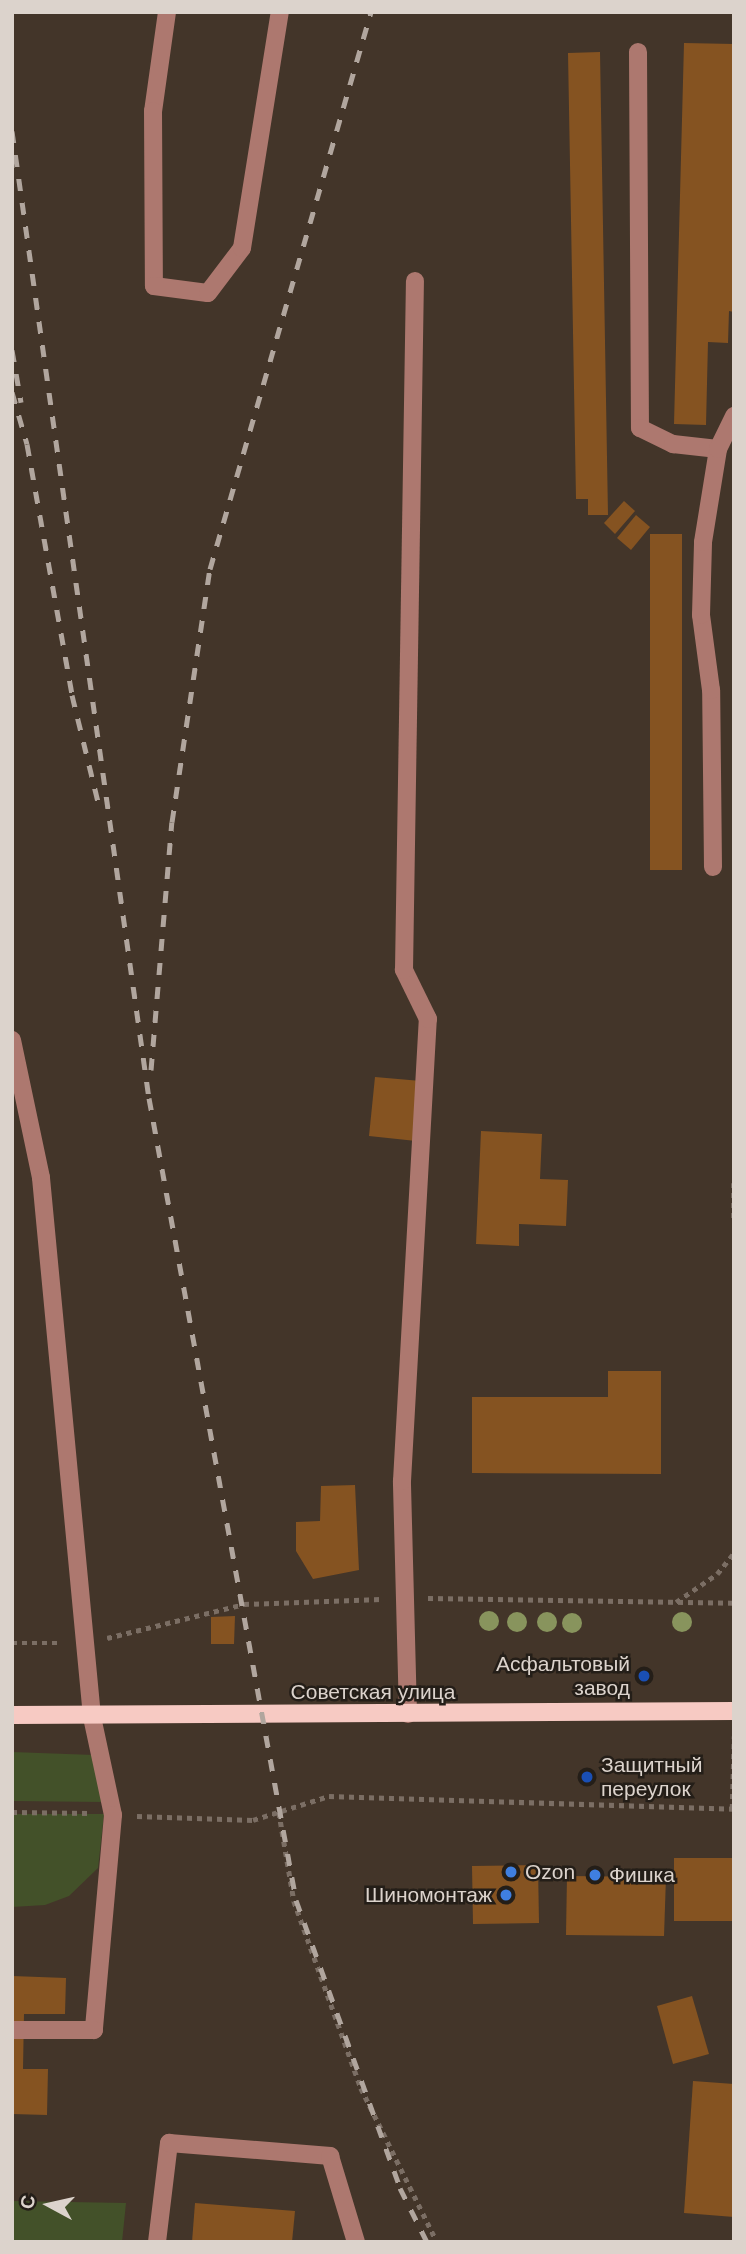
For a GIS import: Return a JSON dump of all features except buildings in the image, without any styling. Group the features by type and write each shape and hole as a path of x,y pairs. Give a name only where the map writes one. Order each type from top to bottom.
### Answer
{"main road":[{"name":"Советская улица","path":"12,1715 92,1717 734,1711"}],"street":[{"path":"167,12 153,111 154,286 208,293 242,248 280,12"},
{"path":"638,52 640,428 673,444 718,449"},
{"path":"408,1714 402,1481 428,1019 404,970 415,281"},
{"path":"713,867 711,690 701,615 703,542 718,449 734,416"},
{"path":"12,1040 41,1178 92,1717 113,1815 94,2030 12,2030"},
{"path":"157,2242 169,2143 330,2156 356,2242"}],"path":[{"path":"734,1183 734,1220"},
{"path":"675,1602 717,1574 734,1553"},
{"path":"12,1643 86,1643"},
{"path":"12,1812 253,1820 328,1796 733,1809 734,1731"},
{"path":"279,1812 294,1901 361,2088 437,2242"}],"green space":[{"path":"12,1752 94,1755 104,1802 12,1801"},
{"path":"12,1814 104,1814 98,1868 69,1896 45,1905 12,1907"},
{"path":"12,2201 126,2203 122,2242 12,2242"}],"railway":[{"path":"151,1070 172,822 210,569 371,12"},
{"path":"12,131 149,1098 296,1900 400,2188 427,2242"},
{"path":"12,350 21,402"},
{"path":"12,392 27,444 72,695 100,810"}],"place":[{"name":"Асфальтовый завод","path":"644,1676"},
{"name":"Защитный переулок","path":"587,1777"},
{"name":"Ozon","path":"511,1872"},
{"name":"Фишка","path":"595,1875"},
{"name":"Шиномонтаж","path":"506,1895"}]}
